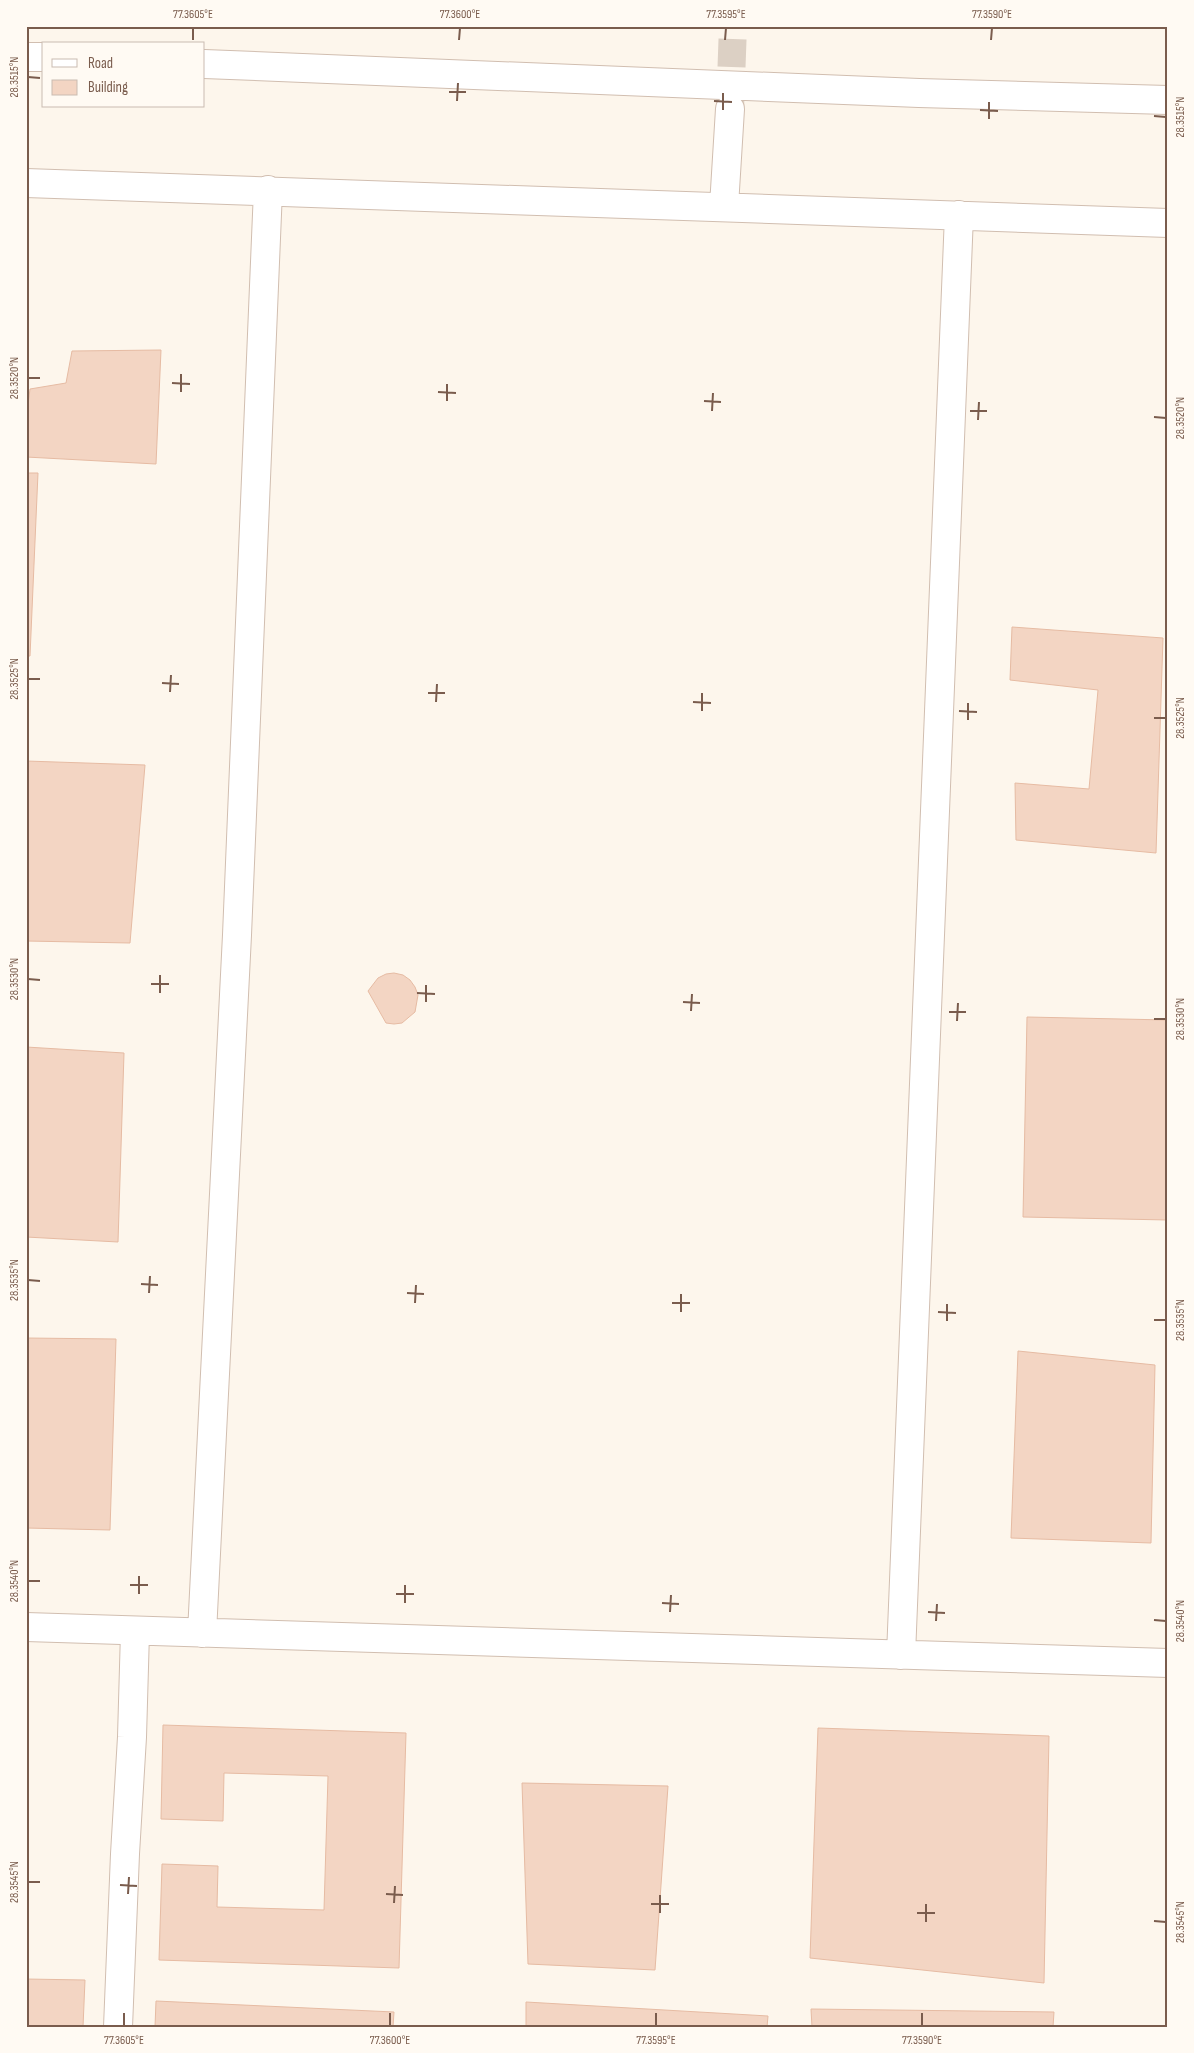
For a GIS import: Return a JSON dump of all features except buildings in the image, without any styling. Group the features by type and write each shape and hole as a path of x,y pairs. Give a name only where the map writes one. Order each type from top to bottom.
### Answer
{"lane":[{"path":"26,56 42,57"},
{"path":"205,64 929,94 1168,100"},
{"path":"724,206 730,109"},
{"path":"26,183 1168,223"},
{"path":"202,1633 237,925 268,190"},
{"path":"901,1655 959,215"},
{"path":"26,1627 1168,1664"},
{"path":"118,2027 135,1632"}],"tunnel":[{"path":"730,109 733,26"}]}
